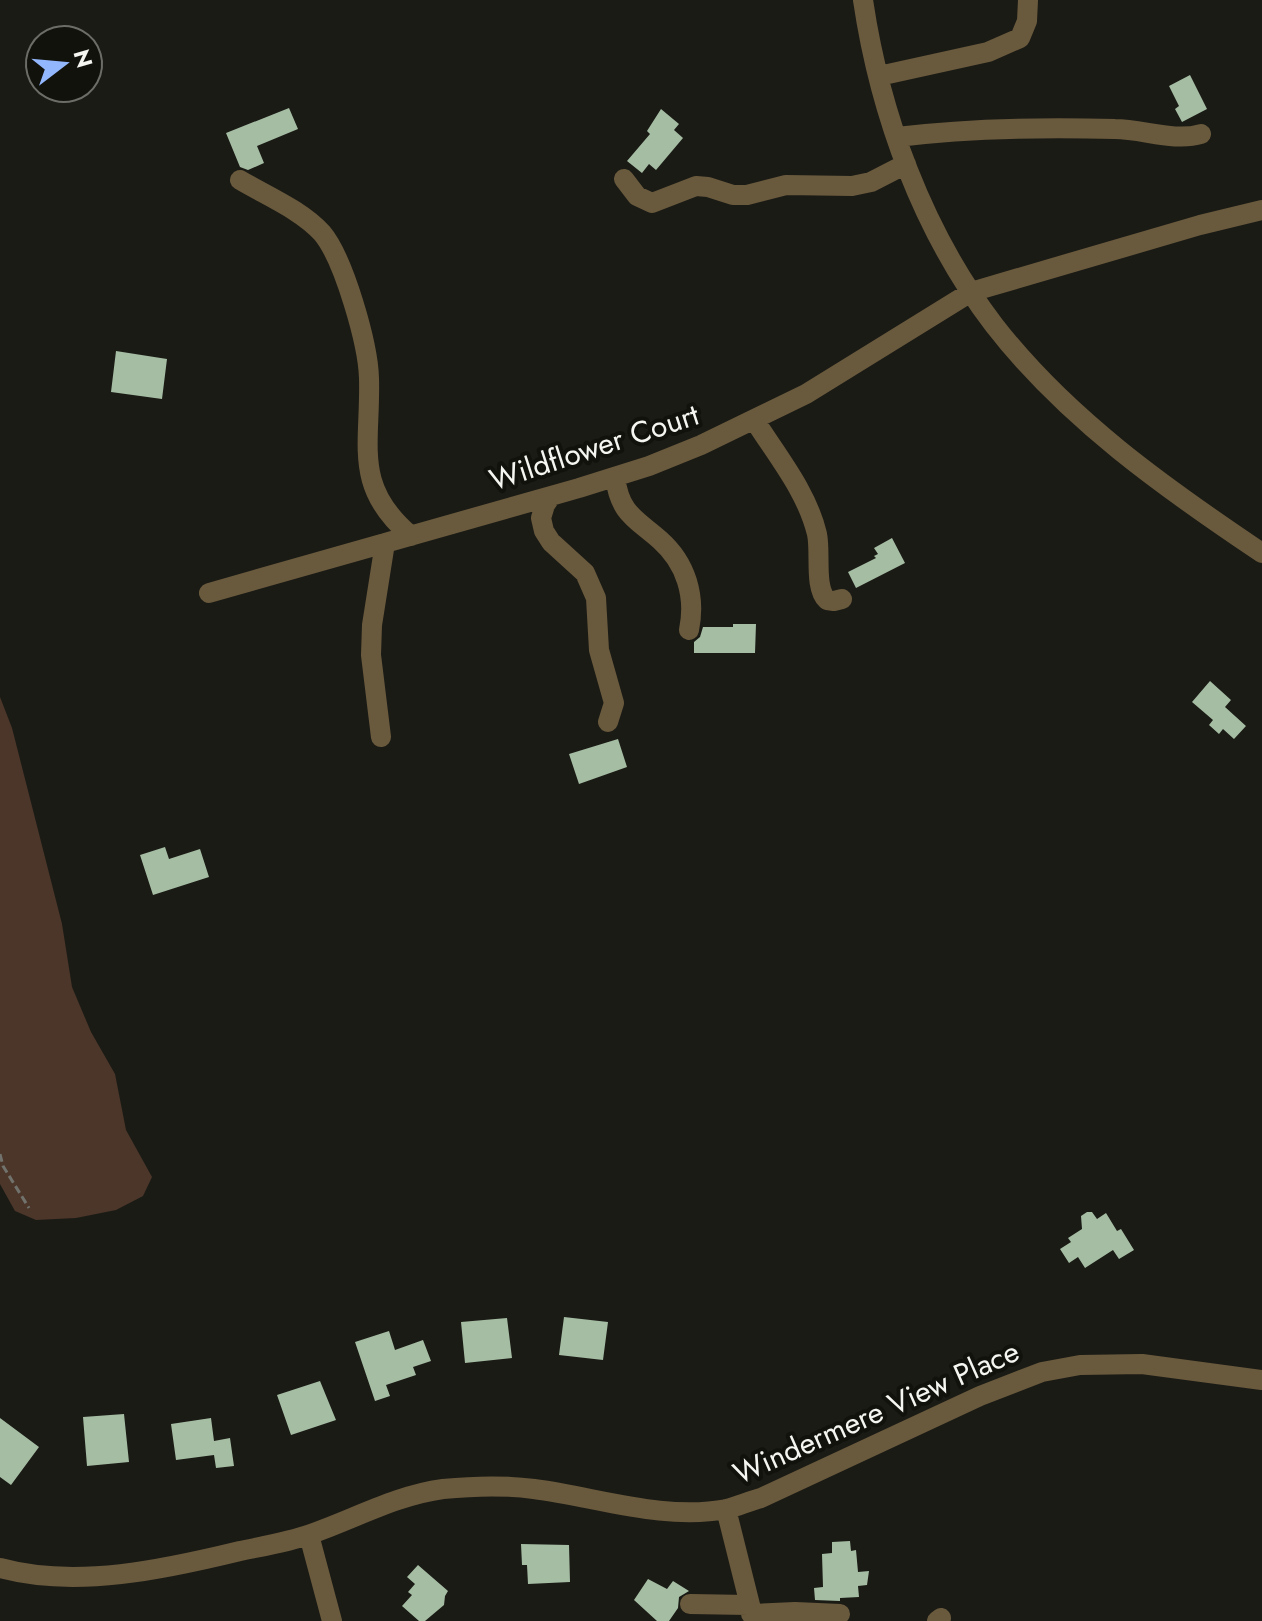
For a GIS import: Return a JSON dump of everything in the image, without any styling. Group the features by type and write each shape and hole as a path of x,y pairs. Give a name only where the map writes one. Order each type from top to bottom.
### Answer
{"street":[{"path":"863,0 879,76 906,164 928,217 971,292 1025,362 1099,432 1190,505 1262,553"},
{"path":"879,76 994,50 1020,38 1027,21 1028,0"},
{"path":"897,137 937,132 1037,129 1118,129 1188,138 1201,134"},
{"path":"624,179 637,196 652,203 696,186 733,195 747,195 786,185 852,186 890,175 906,164"},
{"path":"240,180 304,217 321,232 340,261 368,363 368,473 385,508 411,536"},
{"name":"Wildflower Court","path":"209,593 615,477 755,421 806,394 971,292 1262,210"},
{"path":"755,421 806,499 818,541 819,589 822,596 834,601 842,599"},
{"path":"615,477 623,506 631,518 664,544 681,566 692,604 689,630"},
{"path":"551,496 541,518 544,531 551,542 585,573 596,598 599,650 614,703 608,722"},
{"path":"381,737 371,655 372,625 385,543"},
{"name":"Windermere View Place","path":"0,1568 57,1576 107,1575 171,1568 309,1535 395,1502 440,1489 536,1489 589,1501 674,1511 726,1509 761,1498 980,1396 1042,1372 1080,1365 1142,1364 1262,1380"},
{"path":"726,1509 751,1613"},
{"path":"309,1535 332,1621"},
{"path":"690,1604 751,1613 840,1614"}],"path":[{"path":"0,1154 3,1166 29,1208"}],"shaded area":[{"path":"0,697 12,728 62,924 72,987 91,1032 115,1074 126,1130 152,1177 143,1196 116,1210 76,1218 36,1220 15,1211 0,1184"}],"building":[{"path":"1190,75 1207,109 1182,122 1175,109 1179,106 1169,86"},
{"path":"289,108 298,129 257,146 264,163 248,170 240,167 226,133"},
{"path":"661,109 679,124 674,130 683,138 656,170 649,164 642,173 627,161 650,134 647,131"},
{"path":"116,351 167,359 162,399 111,392"},
{"path":"892,538 905,563 856,588 848,572 876,558 874,556 878,554 874,548"},
{"path":"733,624 756,624 755,653 694,653 694,642 700,637 703,627 733,627"},
{"path":"1210,681 1231,700 1225,707 1246,726 1234,739 1223,729 1219,734 1209,725 1213,720 1192,702"},
{"path":"618,739 627,767 579,784 569,754"},
{"path":"165,847 169,859 200,849 209,877 153,895 140,855"},
{"path":"1092,1212 1097,1219 1106,1213 1134,1250 1119,1259 1113,1250 1085,1268 1078,1257 1069,1263 1060,1249 1071,1242 1068,1238 1082,1229 1081,1216"},
{"path":"564,1317 608,1322 603,1360 559,1355"},
{"path":"507,1318 512,1358 465,1363 461,1322"},
{"path":"389,1331 395,1350 423,1340 431,1361 413,1367 416,1375 386,1385 390,1396 375,1401 355,1342"},
{"path":"320,1381 336,1420 291,1435 277,1395"},
{"path":"124,1414 129,1462 87,1466 83,1417"},
{"path":"0,1418 39,1447 11,1485 0,1477"},
{"path":"211,1418 214,1441 230,1438 234,1466 216,1468 214,1455 176,1460 171,1424"},
{"path":"850,1541 851,1551 856,1550 858,1572 869,1571 867,1585 858,1586 859,1597 840,1598 840,1601 815,1600 814,1588 823,1587 822,1554 832,1553 832,1542"},
{"path":"521,1544 569,1545 570,1582 528,1584 527,1565 522,1565"},
{"path":"418,1565 448,1591 444,1605 425,1621 419,1621 402,1606 412,1595 408,1592 415,1584 407,1577"},
{"path":"648,1579 667,1589 673,1581 689,1591 679,1597 678,1608 669,1621 657,1621 634,1600"}]}
